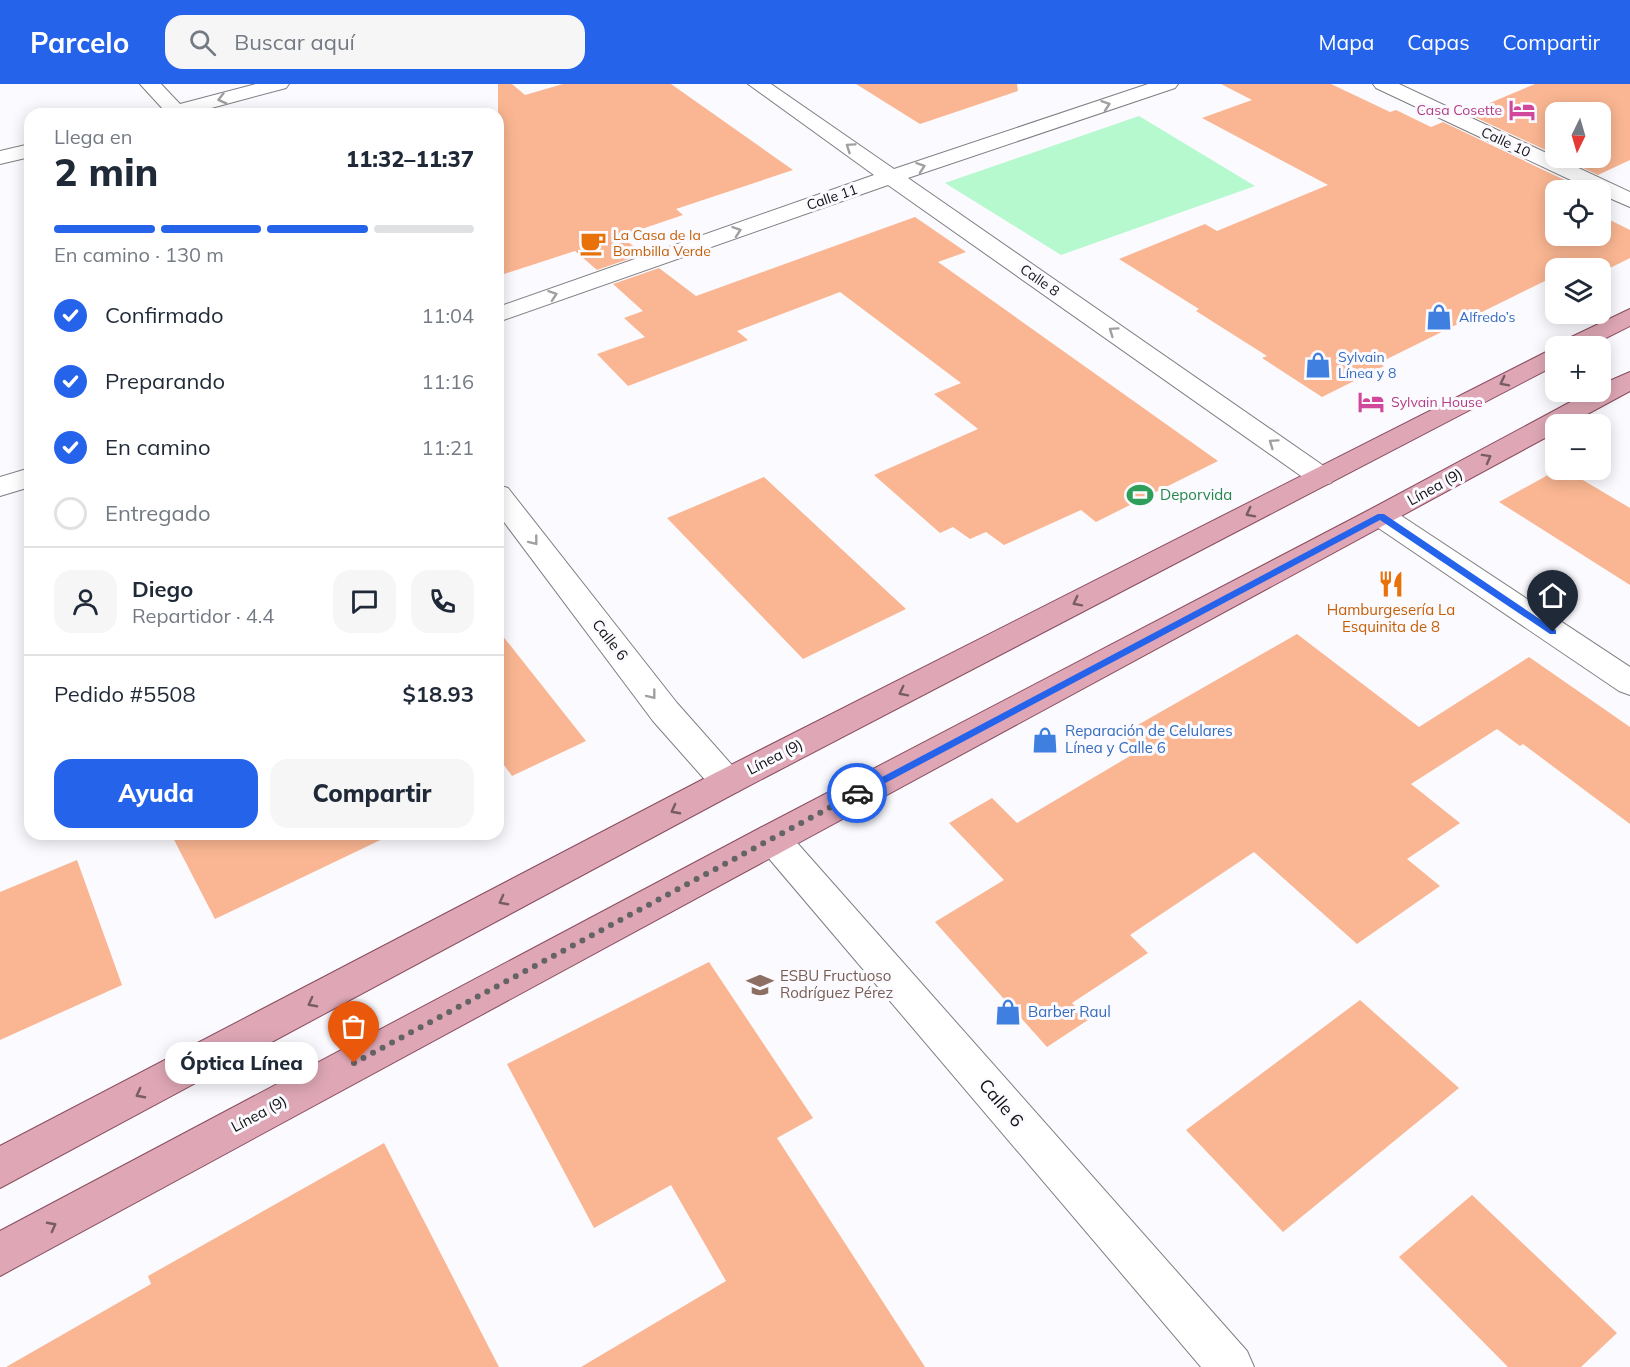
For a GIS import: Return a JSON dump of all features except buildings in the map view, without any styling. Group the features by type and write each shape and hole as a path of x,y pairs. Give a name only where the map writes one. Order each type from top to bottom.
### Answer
{"main road":[{"path":"1591,336 1630,316"},
{"name":"Línea (9)","path":"0,1168 727,782 1545,361"},
{"name":"Línea (9)","path":"0,1254 772,838 1381,516 1630,380"}],"street":[{"path":"150,84 169,108"},
{"path":"191,108 279,84"},
{"name":"Calle 8","path":"758,84 893,176 1321,477"},
{"name":"Calle 11","path":"504,313 893,176 1168,84"},
{"name":"Calle 10","path":"1383,84 1630,200"},
{"path":"0,158 24,152"},
{"path":"0,488 24,479"},
{"name":"Calle 6","path":"504,502 665,712 727,782"},
{"path":"1381,516 1630,683"},
{"name":"Calle 6","path":"772,838 1231,1367"}],"green space":[{"path":"1139,116 1255,186 1061,255 945,183"}],"way so far":[{"path":"354,1063 857,793"}],"place":[{"name":"Casa Cosette","path":"1522,110"},
{"name":"La Casa de la Bombilla Verde","path":"593,243"},
{"name":"Alfredo’s","path":"1439,317"},
{"name":"Sylvain Línea y 8","path":"1318,365"},
{"name":"Sylvain House","path":"1371,402"},
{"name":"Deporvida","path":"1140,495"},
{"name":"Hamburgesería La Esquinita de 8","path":"1391,584"},
{"name":"Reparación de Celulares Línea y Calle 6","path":"1045,740"},
{"name":"ESBU Fructuoso Rodríguez Pérez","path":"760,985"},
{"name":"Barber Raul","path":"1008,1012"},
{"name":"Óptica Línea","path":"354,1063"}],"route":[{"path":"857,793 1381,516 1553,632"}]}
